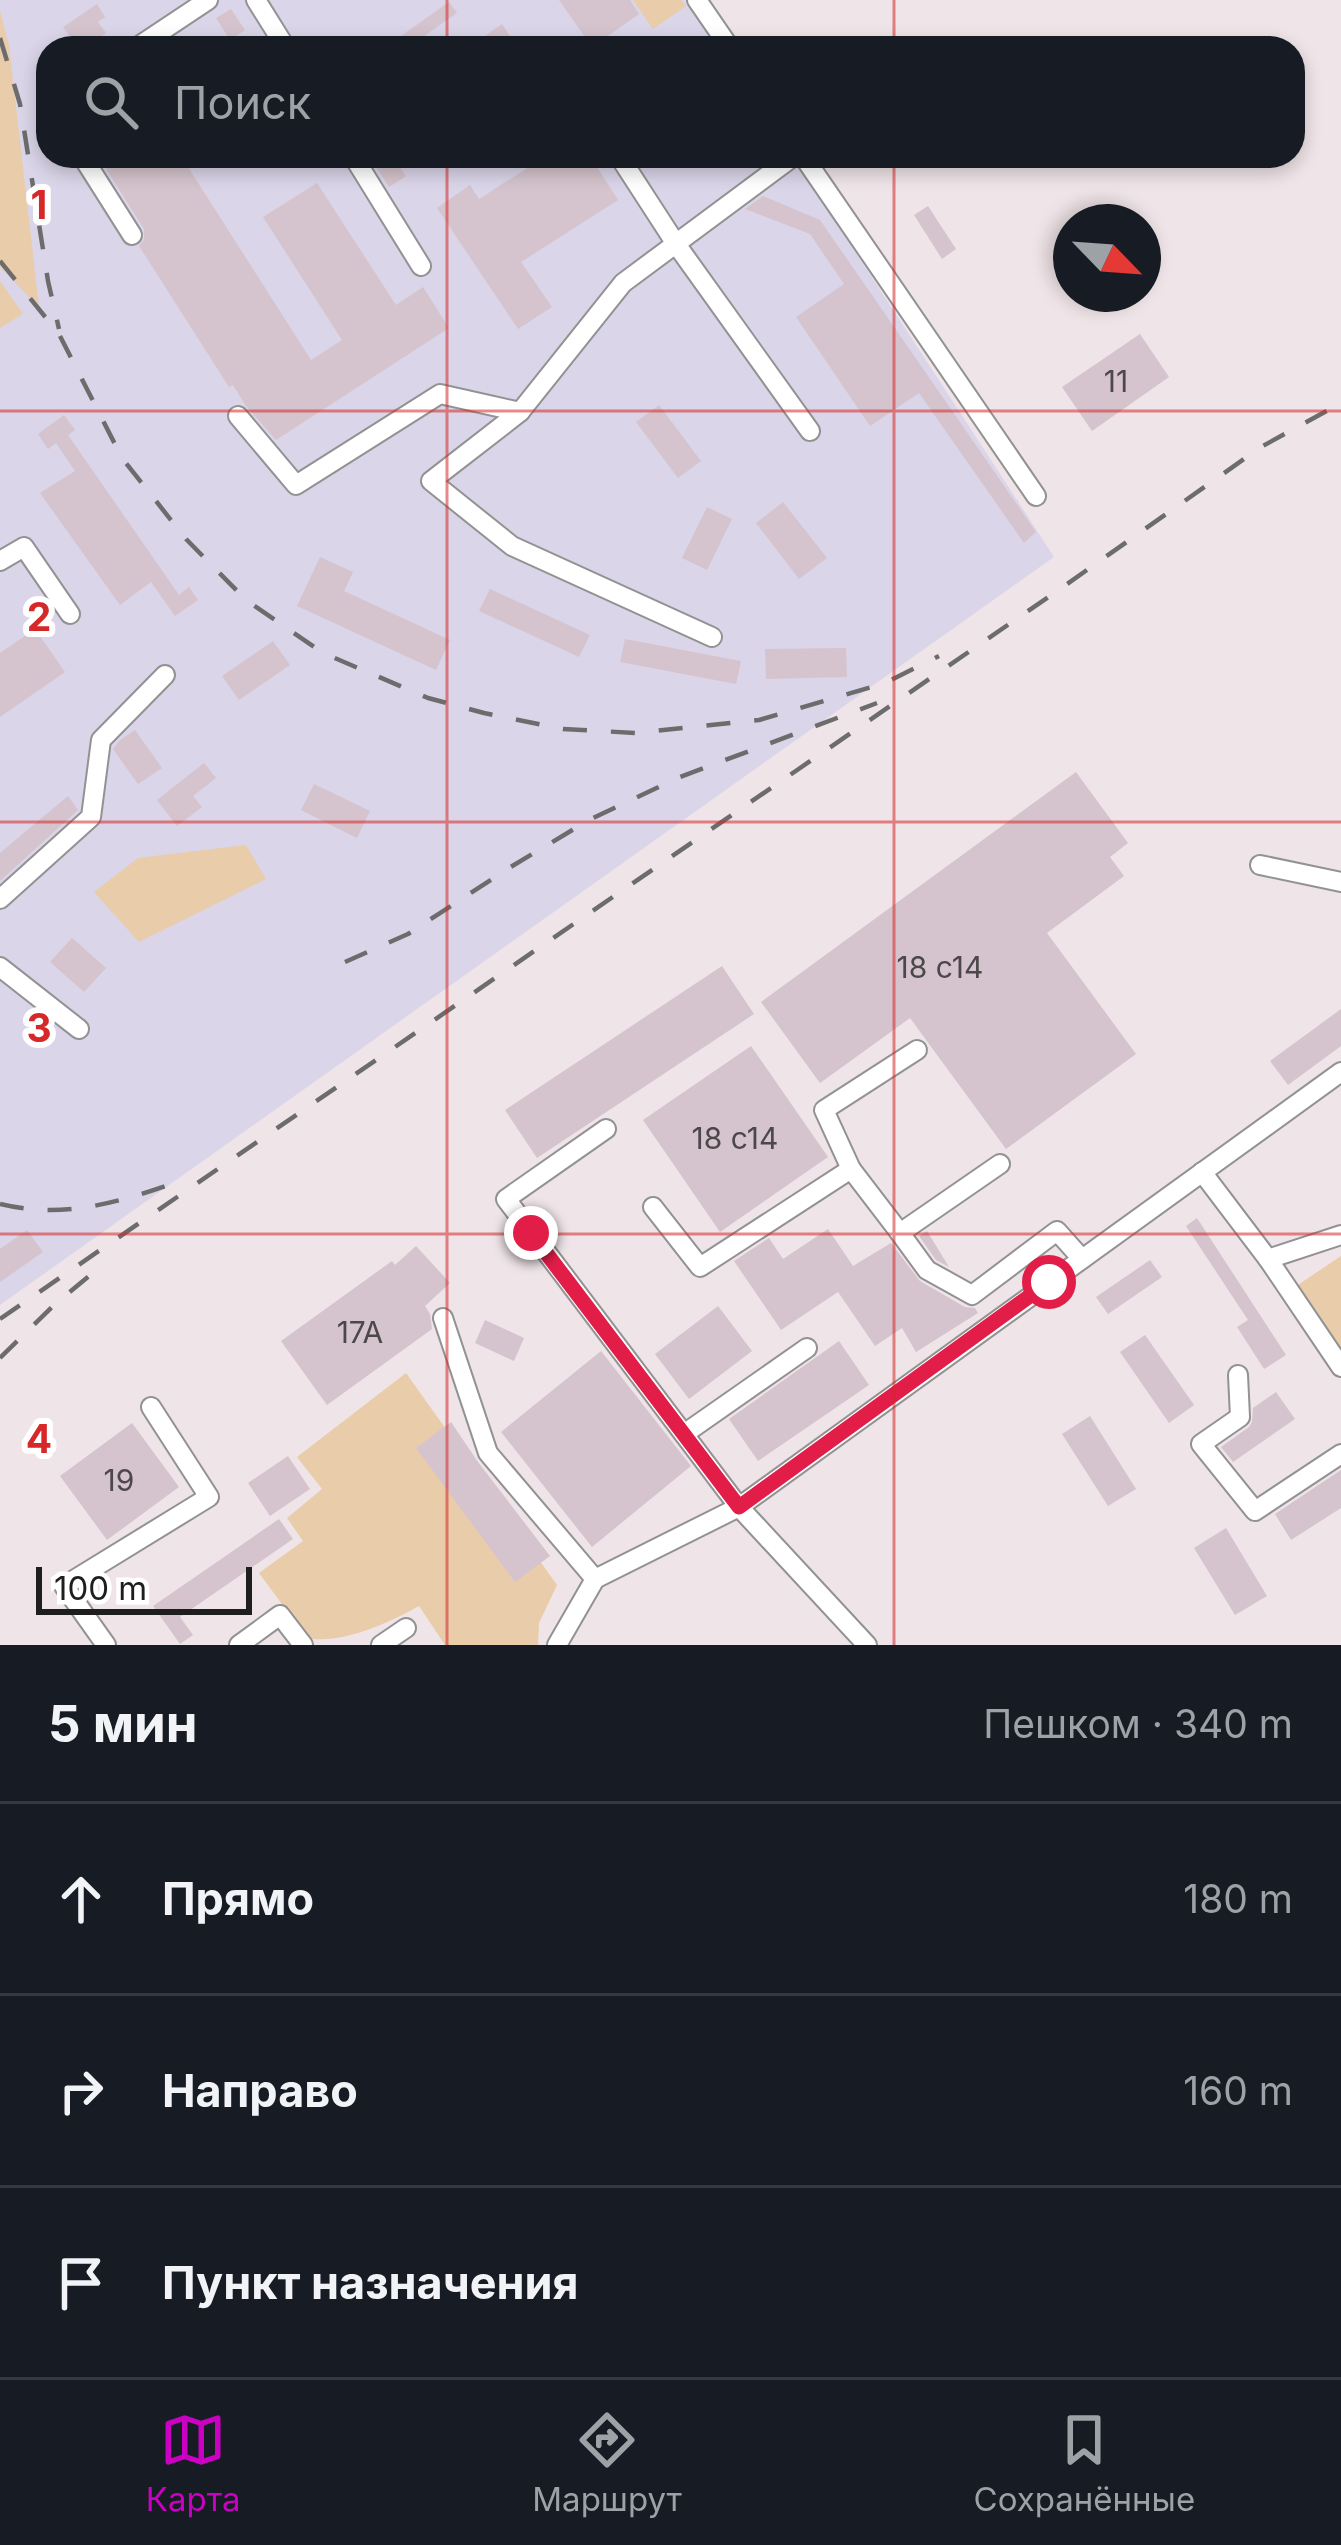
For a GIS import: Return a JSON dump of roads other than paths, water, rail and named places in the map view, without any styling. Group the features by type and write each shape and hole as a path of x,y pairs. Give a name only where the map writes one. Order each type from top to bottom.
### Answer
{"street":[{"path":"154,36 208,0"},
{"path":"256,0 278,36"},
{"path":"697,0 722,36"},
{"path":"90,168 132,235"},
{"path":"360,168 421,266"},
{"path":"627,168 810,430"},
{"path":"712,638 512,546 431,481 520,412 623,284 782,168"},
{"path":"807,168 1036,496"},
{"path":"238,416 296,484 440,394 520,412"},
{"path":"0,562 23,547 70,614"},
{"path":"0,898 91,817 101,740 165,675"},
{"path":"1260,865 1341,882"},
{"path":"0,967 79,1029"},
{"path":"916,1050 824,1110 851,1169 927,1270 972,1295 1058,1231 1082,1258"},
{"path":"557,1645 595,1579 739,1507 1341,1072"},
{"path":"606,1129 506,1199 739,1507 867,1645"},
{"path":"900,1234 1000,1164"},
{"path":"653,1208 700,1267 851,1169"},
{"path":"1202,1172 1341,1367"},
{"path":"1268,1259 1341,1235"},
{"path":"443,1318 488,1453 595,1579"},
{"path":"684,1434 807,1348"},
{"path":"1238,1375 1240,1417 1201,1444 1255,1511 1341,1454"},
{"path":"106,1645 64,1586 209,1497 151,1407"},
{"path":"239,1645 280,1615 303,1645"},
{"path":"381,1645 406,1628"}],"railway":[{"path":"0,38 20,104 59,329"},
{"path":"0,261 59,334 122,458 186,539 246,600 323,653 428,698 563,729 636,733 759,720 885,683 939,656"},
{"path":"0,1319 1261,447 1341,403"},
{"path":"345,962 408,934 589,820 680,777 877,703"},
{"path":"0,1204 72,1209 117,1201 186,1179"},
{"path":"0,1358 89,1276"}]}
